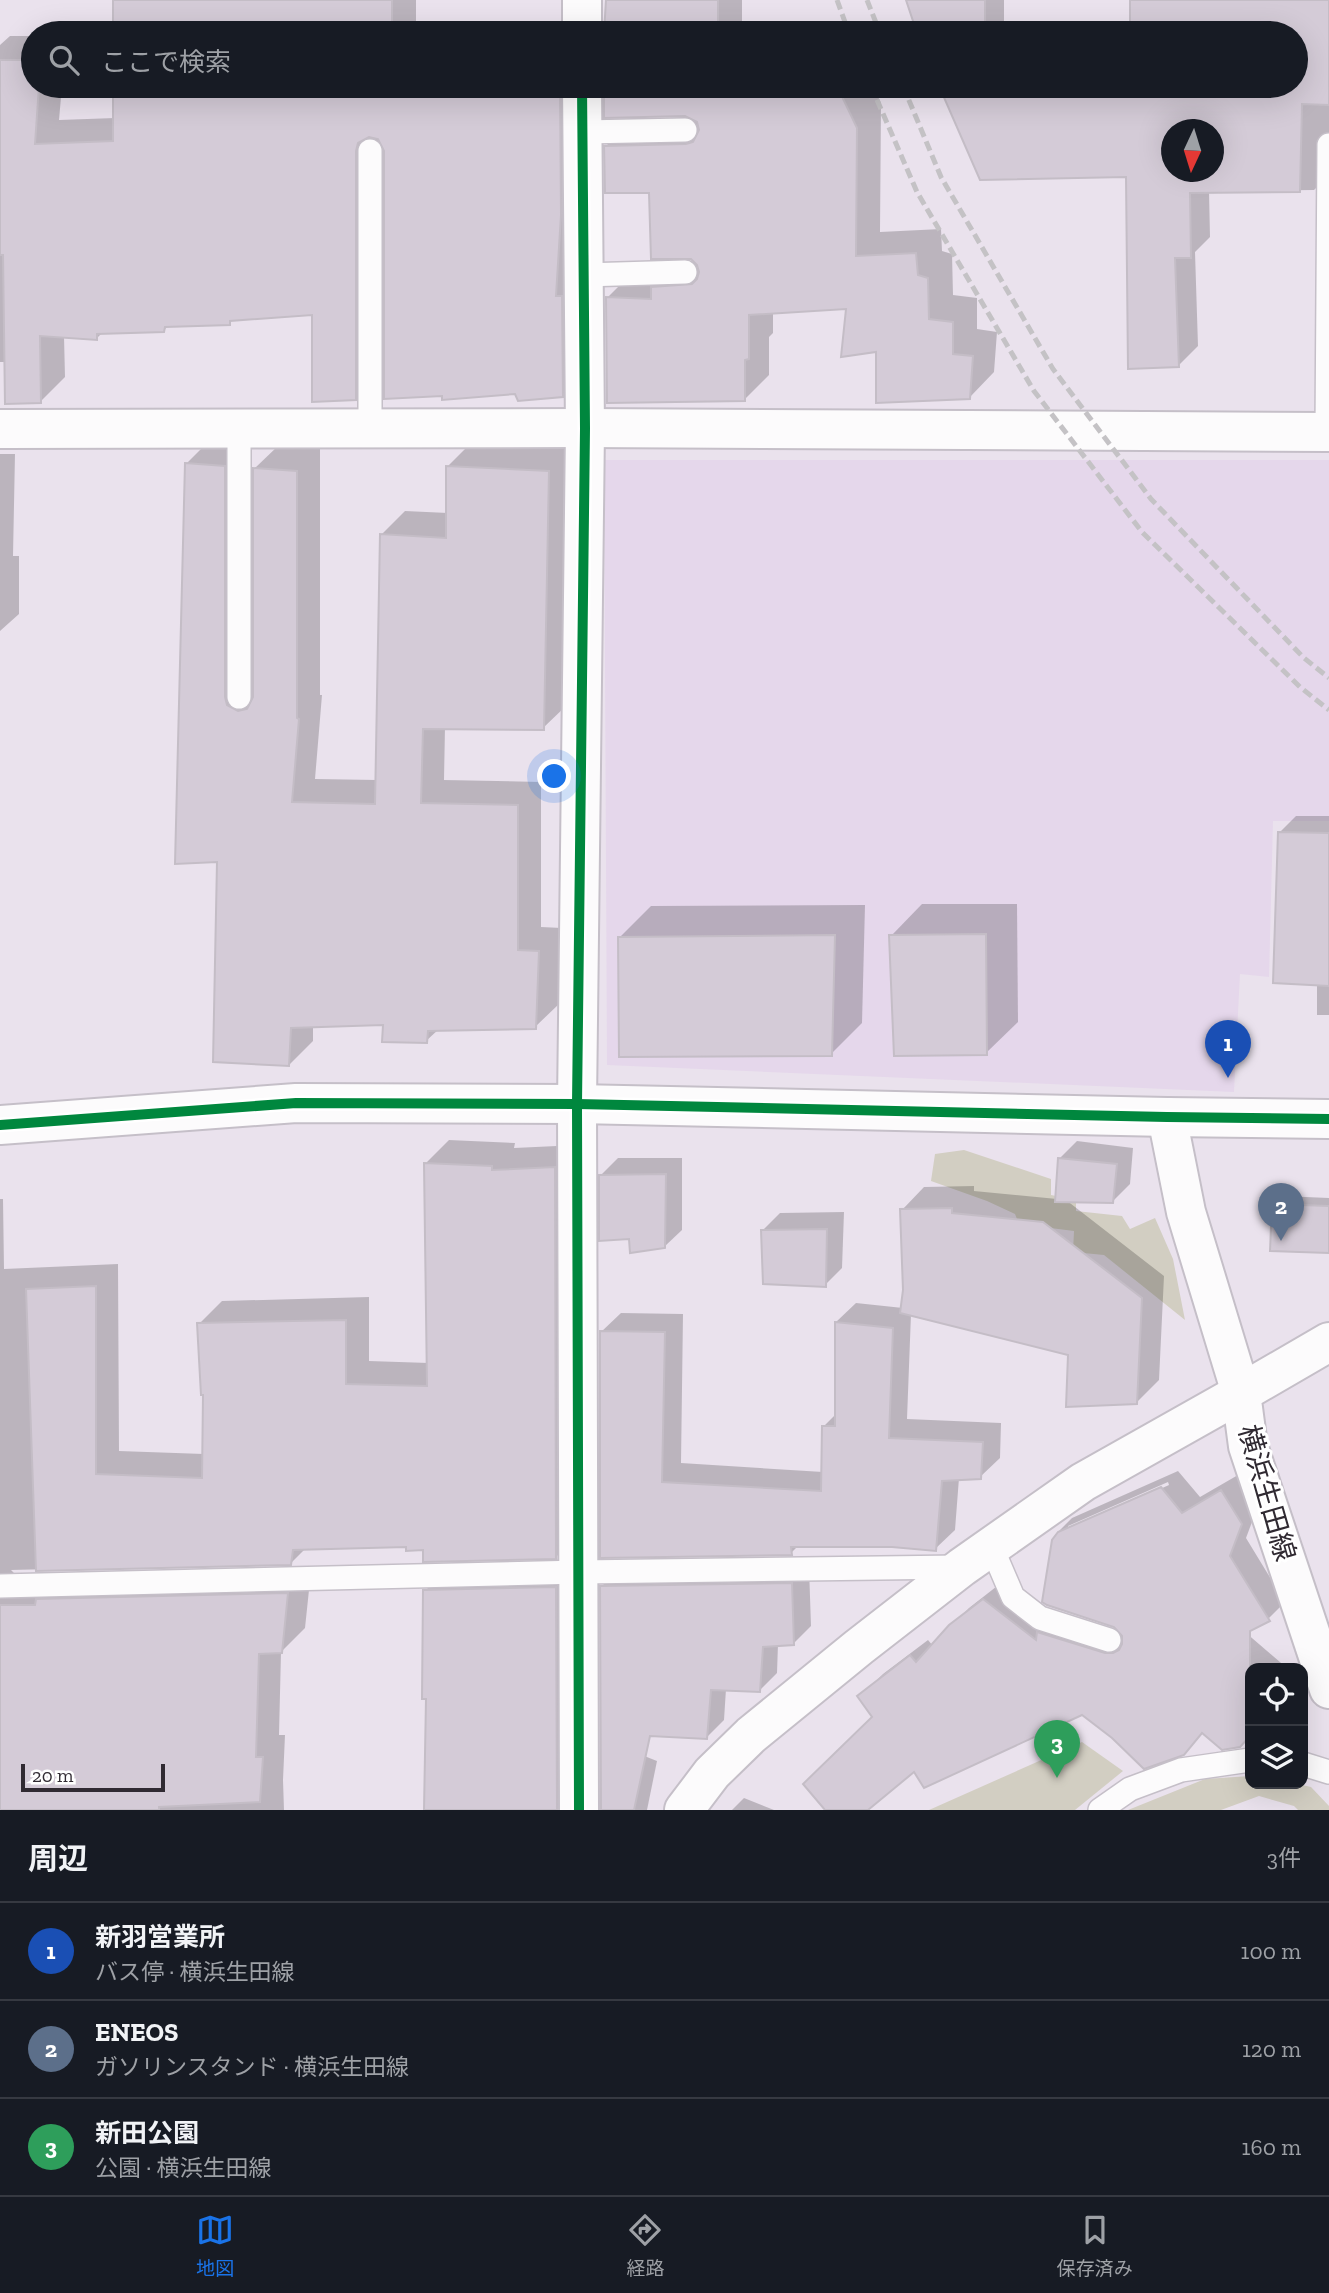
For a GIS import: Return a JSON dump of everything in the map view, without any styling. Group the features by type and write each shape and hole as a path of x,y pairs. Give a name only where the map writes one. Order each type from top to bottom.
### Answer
{"street":[{"path":"582,0 582,21"},
{"path":"579,1810 578,1104 585,428 582,98"},
{"path":"0,429 585,428 1328,432"},
{"path":"0,1125 296,1103 578,1104 1329,1119"},
{"path":"684,1810 712,1773 751,1735 859,1647 977,1557 1083,1482 1241,1393 1186,1212 1167,1117"},
{"name":"横浜生田線","path":"1329,1342 1241,1393 1248,1446 1329,1689"}],"lane":[{"path":"583,132 685,130"},
{"path":"1328,432 1329,145"},
{"path":"370,151 370,429"},
{"path":"584,275 685,272"},
{"path":"239,428 239,697"},
{"path":"0,1586 580,1572 977,1557 1013,1597 1040,1618 1109,1640"},
{"path":"1100,1810 1130,1789 1181,1770 1245,1761"},
{"path":"1308,1766 1329,1772"}],"shaded area":[{"path":"604,460 1329,460 1329,821 1273,821 1269,977 1240,974 1234,1092 607,1065"},
{"path":"964,1150 1051,1179 1051,1195 1076,1200 1076,1211 1122,1216 1130,1229 1155,1218 1173,1259 1185,1320 1104,1255 1073,1252 1074,1231 1019,1224 1015,1214 931,1181 935,1154"},
{"path":"1082,1742 1123,1771 1075,1810 929,1810"},
{"path":"1245,1776 1245,1789 1311,1787 1329,1806 1329,1810 1298,1810 1294,1806 1259,1796 1221,1810 1128,1810 1205,1779"}],"building":[{"path":"113,0 392,0 392,21 113,21"},
{"path":"606,0 718,0 718,21 605,21"},
{"path":"906,0 985,0 985,21 913,21"},
{"path":"1130,0 1329,0 1329,105 1302,104 1300,192 1190,193 1191,258 1175,258 1179,367 1128,369 1126,177 980,180 944,98 1308,98 1308,21 1130,21"},
{"path":"0,60 21,60 21,98 38,98 35,144 113,141 113,98 560,98 561,215 556,296 562,296 563,397 518,401 515,394 442,400 442,396 384,399 384,151 378,139 369,137 358,143 356,151 356,400 312,402 312,315 230,321 230,325 165,327 164,332 97,334 97,340 40,336 41,403 5,404 3,255 0,255"},
{"path":"604,98 843,98 857,128 856,256 916,253 918,275 928,278 929,319 953,322 953,354 973,356 970,399 876,403 876,352 841,357 846,309 749,315 745,401 607,403 606,297 651,299 651,287 692,284 699,272 691,259 651,259 649,193 605,193 604,146 686,144 693,142 699,130 697,122 685,116 604,118"},
{"path":"185,463 225,466 225,697 227,705 238,711 247,709 253,697 253,468 297,471 299,719 292,802 375,804 380,534 446,538 446,466 549,471 544,730 423,729 421,803 518,805 518,950 539,951 536,1029 428,1031 427,1043 382,1042 383,1025 291,1028 289,1066 213,1062 217,862 175,864"},
{"path":"1278,832 1329,833 1329,986 1273,983"},
{"path":"986,934 987,1055 894,1056 889,935"},
{"path":"835,935 832,1056 619,1057 618,937"},
{"path":"1058,1158 1117,1164 1113,1203 1055,1202"},
{"path":"424,1163 492,1166 492,1170 555,1167 556,1559 423,1562 423,1550 406,1551 406,1547 293,1550 291,1565 36,1571 26,1289 96,1286 96,1474 202,1478 203,1395 197,1323 346,1320 346,1384 427,1386"},
{"path":"666,1174 665,1248 630,1253 629,1239 599,1241 599,1175"},
{"path":"1272,1204 1329,1206 1329,1253 1270,1251"},
{"path":"952,1208 952,1213 1043,1222 1142,1298 1137,1404 1066,1407 1068,1355 900,1313 903,1290 900,1209"},
{"path":"827,1229 826,1287 763,1284 761,1230"},
{"path":"835,1322 893,1328 889,1438 983,1442 981,1479 942,1481 936,1551 892,1547 791,1547 792,1555 600,1558 600,1331 665,1332 662,1482 821,1491 822,1426 835,1426"},
{"path":"1161,1487 1182,1513 1221,1490 1242,1524 1230,1556 1270,1621 1250,1631 1250,1663 1245,1663 1245,1742 1240,1747 1222,1750 1202,1733 1184,1755 1144,1769 1112,1738 1082,1715 924,1788 914,1772 868,1810 825,1810 803,1784 872,1717 857,1696 910,1655 916,1662 949,1625 983,1599 1036,1640 1037,1632 1105,1653 1119,1650 1122,1636 1114,1627 1042,1602 1052,1540 1058,1532"},
{"path":"792,1583 794,1645 763,1647 760,1692 711,1690 707,1739 650,1736 634,1810 601,1810 600,1586"},
{"path":"556,1587 557,1810 424,1810 426,1699 422,1699 423,1590"},
{"path":"288,1593 282,1653 259,1654 256,1757 263,1757 260,1802 159,1807 159,1810 0,1810 0,1605 35,1605 36,1599"}],"railway":[{"path":"837,0 845,21"},
{"path":"867,0 875,21"},
{"path":"876,98 917,192 1034,391 1142,532 1300,687 1329,710"},
{"path":"908,98 941,177 1053,369 1151,499 1304,658 1329,678"}],"cycle path":[{"path":"579,1810 577,1104 585,428 582,98"},
{"path":"0,1125 296,1103 577,1104 1329,1119"}],"place":[{"name":"新羽営業所","path":"1228,1078"},
{"name":"ENEOS","path":"1281,1241"},
{"name":"新田公園","path":"1057,1778"}]}
